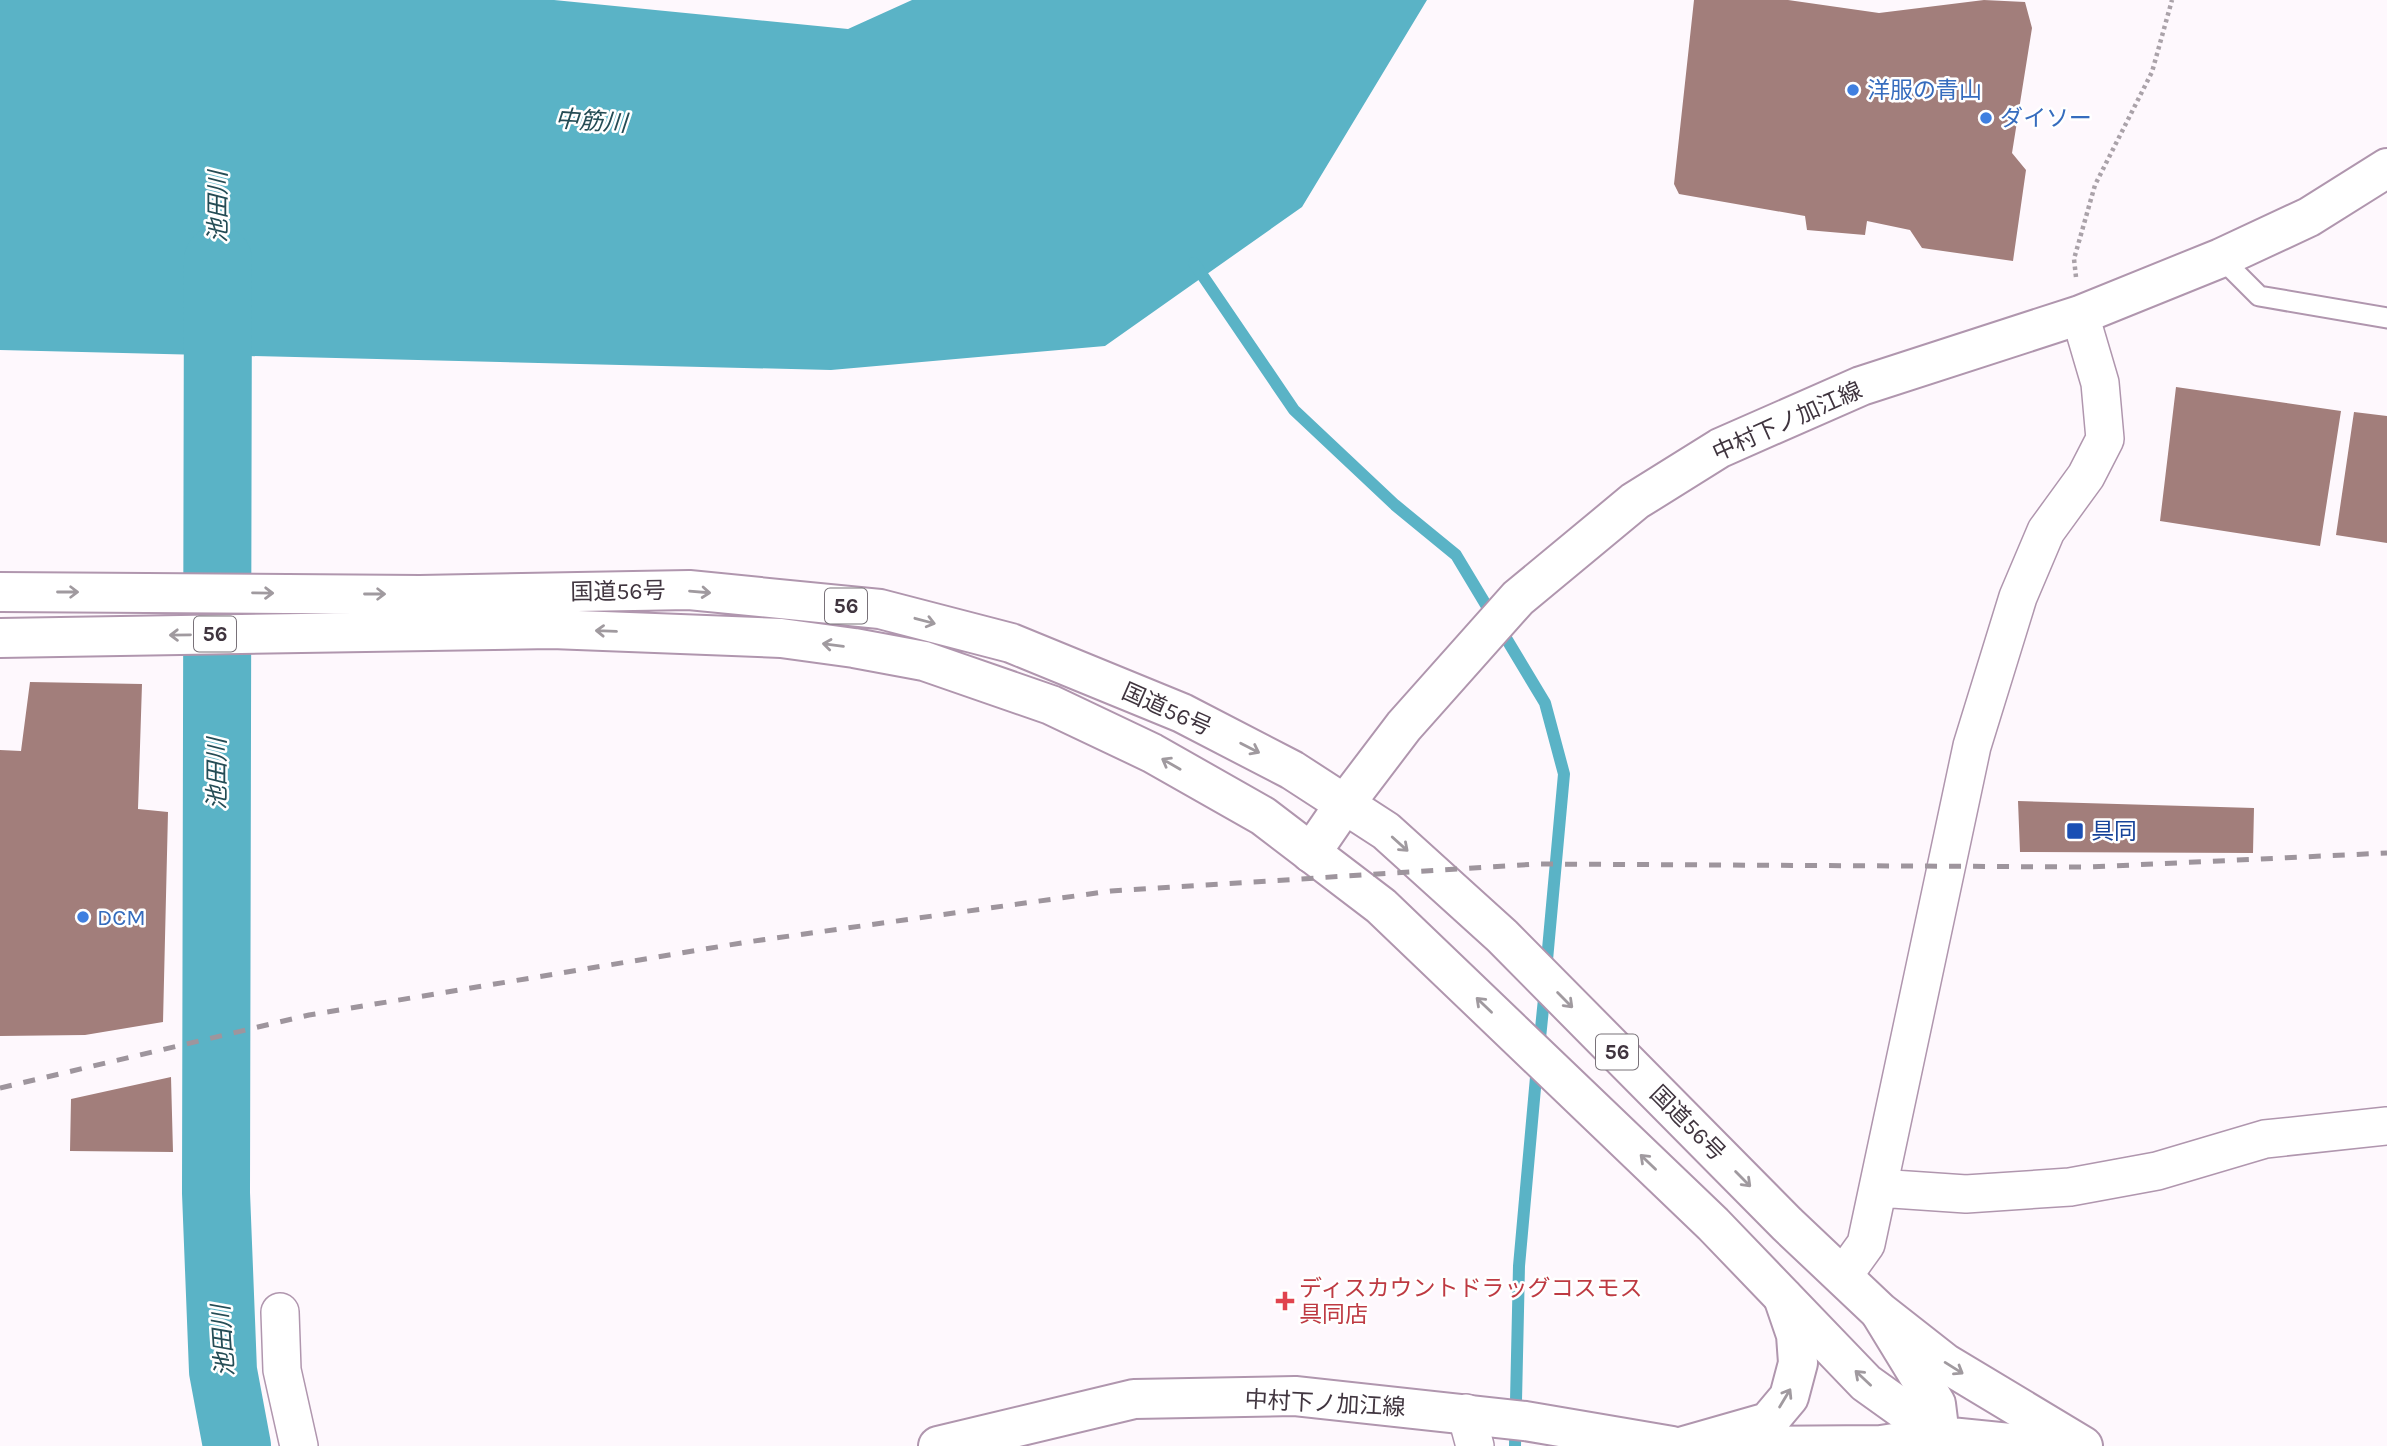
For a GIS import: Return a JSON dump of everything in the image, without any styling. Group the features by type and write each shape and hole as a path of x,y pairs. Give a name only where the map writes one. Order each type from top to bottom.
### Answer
{"main road":[{"name":"中村下ノ加江線","path":"1311,853 1404,726 1518,598 1635,501 1720,448 1861,386 2080,315 2221,258 2309,218 2387,168"},
{"name":"国道56号","path":"0,592 420,594 689,590 880,609 1011,643 1182,713 1292,770 1386,831 1502,936 1787,1224 1880,1312 1945,1363 2083,1446"},
{"name":"国道56号","path":"0,638 552,629 781,638 854,648 924,662 1051,705 1152,752 1263,816 1381,906 1713,1224 1866,1383 1944,1443"},
{"path":"1684,1446 1768,1422 1789,1397 1798,1363 1796,1335 1783,1297"},
{"path":"1880,1312 1936,1404 1944,1443"},
{"name":"中村下ノ加江線","path":"938,1446 1134,1399 1295,1396 1471,1430 1525,1420 1672,1446"},
{"path":"1733,1446 1944,1443 2040,1446"}],"street":[{"path":"1843,1276 1866,1244 1972,746 2018,597 2046,531 2085,476 2105,439 2100,383 2080,315"},
{"path":"1878,1188 1966,1195 2070,1188 2157,1171 2264,1139 2387,1126"},
{"path":"280,1312 282,1370 299,1446"}],"lane":[{"path":"2221,258 2259,296 2387,318"}],"path":[{"path":"2080,315 2074,259 2095,185 2152,72 2172,0"}],"water":[{"name":"中筋川","path":"0,0 554,0 848,29 912,0 1427,0 1302,207 1105,346 831,370 0,350"}],"building":[{"name":"洋服の青山","path":"1694,0 1788,0 1879,13 1984,0 2025,2 2032,28 2012,153 2026,170 2013,261 1922,248 1910,230 1867,221 1865,235 1807,230 1805,216 1679,194 1674,184"},
{"path":"2176,387 2341,411 2320,546 2160,521"},
{"path":"2354,412 2387,416 2387,543 2336,535"},
{"name":"DCM","path":"30,682 142,684 138,809 168,812 163,1022 85,1035 0,1036 0,750 21,751"},
{"path":"2018,801 2254,808 2253,853 2020,852"},
{"path":"171,1077 173,1152 70,1151 71,1099"}],"waterway":[{"name":"池田川","path":"218,260 216,1193 223,1371 237,1446"},
{"path":"1194,263 1294,410 1395,505 1456,555 1545,703 1564,774 1546,971"},
{"path":"1539,1048 1545,989"},
{"path":"1515,1446 1519,1266 1537,1066"}],"railway":[{"path":"0,1088 309,1015 747,942 1111,891 1536,864 2090,867 2387,853"}],"place":[{"name":"洋服の青山","path":"1853,90"},
{"name":"ダイソー","path":"1986,118"},
{"name":"具同","path":"2075,831"},
{"name":"DCM","path":"83,917"},
{"name":"ディスカウントドラッグコスモス 具同店","path":"1285,1301"}]}
